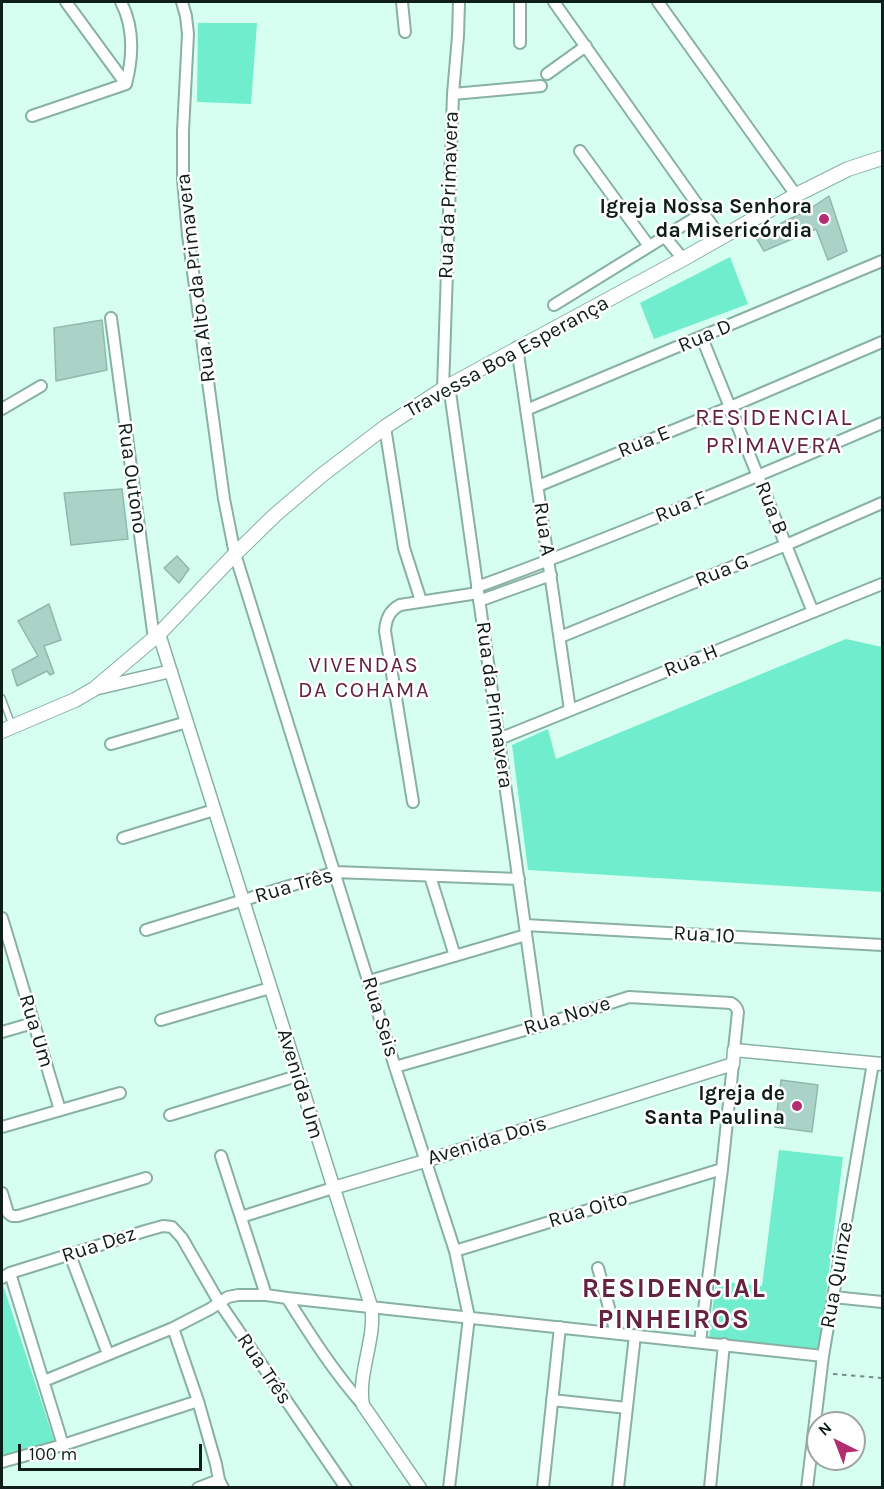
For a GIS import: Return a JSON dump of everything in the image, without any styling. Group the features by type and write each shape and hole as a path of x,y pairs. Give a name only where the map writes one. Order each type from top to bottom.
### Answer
{"main road":[{"name":"Travessa Boa Esperança","path":"7,729 94,690 156,636 275,515 322,475 385,427 446,387 796,195 848,169 882,158"}],"street":[{"path":"66,2 126,84"},
{"path":"122,2 127,13 131,37 131,65 126,84"},
{"name":"Rua Alto da Primavera","path":"182,2 188,34 183,131 183,179 188,235 219,467 235,554"},
{"path":"402,2 405,32"},
{"name":"Rua da Primavera","path":"459,2 453,94 446,387 478,594 539,1026"},
{"path":"520,2 520,43"},
{"path":"554,2 721,238"},
{"path":"658,2 796,195"},
{"path":"547,74 586,46"},
{"path":"32,116 126,84"},
{"path":"453,94 541,86"},
{"path":"580,151 650,246"},
{"path":"554,305 703,213"},
{"path":"664,237 683,259"},
{"name":"Rua D","path":"526,410 882,261"},
{"name":"Rua Outono","path":"111,318 156,636"},
{"name":"Rua B","path":"702,338 813,612"},
{"name":"Rua E","path":"537,486 882,342"},
{"name":"Rua A","path":"517,347 570,710"},
{"path":"3,406 41,386"},
{"name":"Rua F","path":"478,594 549,561 882,423"},
{"path":"385,427 404,548 421,601"},
{"name":"Rua G","path":"560,637 786,545 882,502"},
{"name":"Rua Seis","path":"235,554 395,1067 455,1251 469,1317 449,1488"},
{"path":"413,802 385,631 388,616 395,608 406,603 478,594 551,575"},
{"name":"Rua H","path":"499,739 882,584"},
{"name":"Avenida Um","path":"156,636 171,671 370,1306 372,1322 361,1391 363,1405"},
{"path":"94,690 171,671"},
{"path":"111,744 187,722"},
{"path":"123,838 214,810"},
{"name":"Rua Três","path":"146,930 335,872 519,879"},
{"path":"430,876 455,956"},
{"name":"Rua Um","path":"2,918 4,938 60,1110"},
{"name":"Rua 10","path":"369,981 455,956 526,930 882,945"},
{"path":"161,1020 270,988"},
{"name":"Rua Nove","path":"395,1067 539,1026 629,997 731,1003 738,1008 735,1050"},
{"path":"2,1032 33,1023"},
{"path":"700,1342 735,1050 878,1063"},
{"name":"Rua Quinze","path":"807,1488 823,1356 878,1063"},
{"name":"Avenida Dois","path":"241,1217 733,1064"},
{"path":"170,1115 297,1076"},
{"path":"2,1127 120,1093"},
{"path":"221,1156 266,1295"},
{"name":"Rua Oito","path":"455,1251 722,1169"},
{"path":"2,1193 8,1213 18,1216 146,1178"},
{"name":"Rua Dez","path":"6,1275 163,1226 172,1227 188,1247"},
{"name":"Rua Três","path":"188,1247 219,1302 346,1488"},
{"path":"70,1255 108,1354"},
{"path":"598,1268 616,1333"},
{"path":"6,1275 44,1381 63,1445"},
{"path":"44,1381 173,1328 219,1302 238,1295 266,1295 823,1356"},
{"path":"833,1297 882,1302"},
{"path":"286,1298 324,1357 363,1405 420,1488"},
{"path":"543,1488 560,1327"},
{"path":"173,1328 198,1401 221,1484 198,1488"},
{"path":"618,1488 635,1335"},
{"path":"710,1488 724,1344"},
{"path":"552,1400 627,1408"},
{"path":"2,1462 63,1445 198,1401"}],"lane":[{"path":"2,698 7,729"}],"path":[{"path":"824,1373 882,1378"}],"green space":[{"path":"198,23 257,23 251,104 197,102"},
{"path":"730,257 748,304 654,339 640,303"},
{"path":"846,639 882,647 882,892 528,870 512,745 548,729 556,759"},
{"path":"779,1150 843,1157 819,1351 709,1338 716,1281 762,1286"},
{"path":"2,1286 55,1443 2,1456"}],"building":[{"path":"829,196 847,251 828,260 816,229 764,251 755,236 808,210"},
{"path":"102,320 107,370 56,381 54,328"},
{"path":"122,489 128,539 71,545 64,493"},
{"path":"177,556 189,569 179,583 164,568"},
{"path":"49,604 61,640 44,646 54,673 50,675 47,671 17,686 12,670 38,656 18,621"},
{"name":"Igreja de Santa Paulina","path":"781,1080 818,1085 812,1132 775,1127"}],"place":[{"name":"Igreja Nossa Senhora da Misericórdia","path":"824,219"},
{"name":"Igreja de Santa Paulina","path":"797,1106"}],"district":[{"name":"RESIDENCIAL PRIMAVERA","path":"774,432"},
{"name":"VIVENDAS DA COHAMA","path":"364,678"},
{"name":"RESIDENCIAL PINHEIROS","path":"674,1304"}]}
